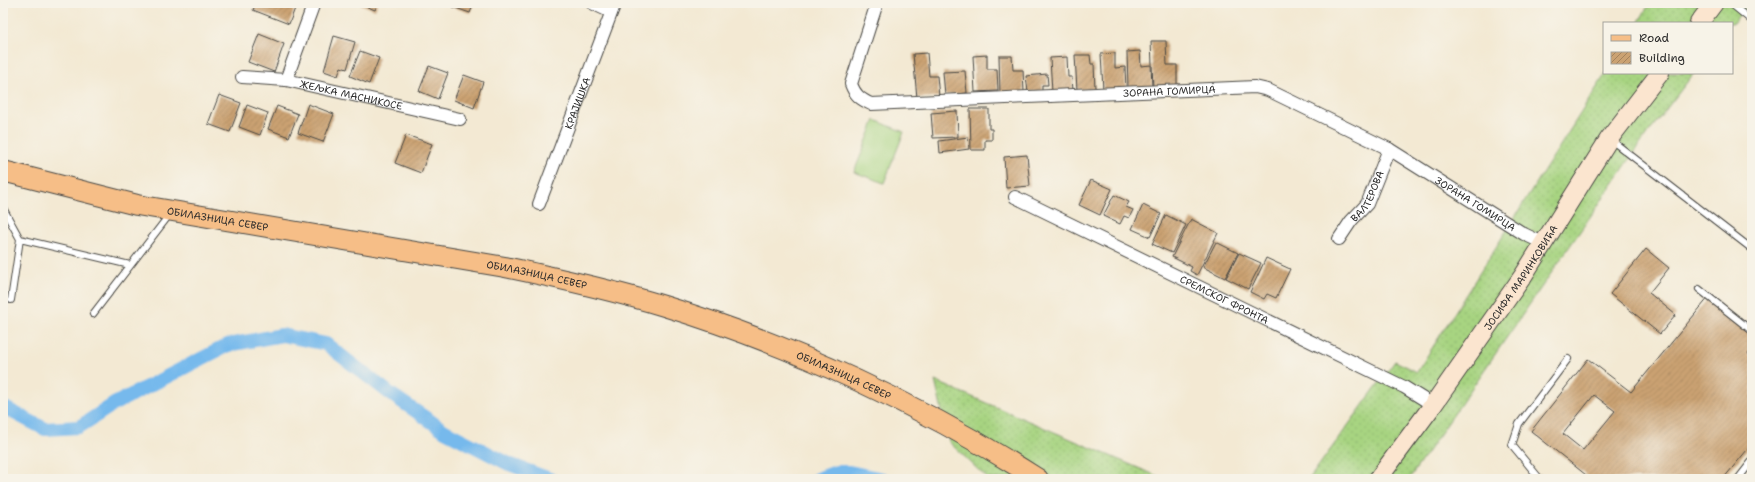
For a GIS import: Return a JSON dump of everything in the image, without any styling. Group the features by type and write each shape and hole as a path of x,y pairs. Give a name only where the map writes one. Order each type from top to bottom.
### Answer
{"main road":[{"name":"ОБИЛАЗНИЦА СЕВЕР","path":"3,171 136,205 505,267 558,278 663,306 736,330 830,368 898,400 1005,458 1038,479"}],"street":[{"path":"286,80 314,3"},
{"path":"592,3 613,8"},
{"name":"ЗОРАНА ГОМИРЦА","path":"878,3 851,84 855,93 860,99 870,104 1255,87 1268,90 1389,150 1524,234 1543,244"},
{"path":"1699,22 1714,3"},
{"name":"КРАЈИШКА","path":"540,204 613,8"},
{"name":"ЈОСИФА МАРИНКОВИЋА","path":"1378,479 1433,405 1523,276 1609,139 1659,74"},
{"name":"ЖЕЉКА МАСНИКОСЕ","path":"242,77 286,80 460,119"},
{"name":"ВАЛТЕРОВА","path":"1339,239 1351,221 1367,204 1389,150"},
{"name":"СРЕМСКОГ ФРОНТА","path":"1015,197 1404,387 1433,405"}],"lane":[{"path":"1730,3 1752,21"},
{"path":"1609,139 1752,249"},
{"path":"3,208 20,239 11,300"},
{"path":"93,314 172,211"},
{"path":"20,239 130,265"},
{"path":"1699,289 1752,331"},
{"path":"1540,479 1512,445 1519,424 1568,359"},
{"path":"1738,479 1752,461"}],"green space":[{"path":"1650,3 1749,3 1733,23 1639,22"},
{"path":"1605,74 1693,74 1648,133 1409,479 1309,479 1395,361 1417,372"},
{"path":"875,120 904,132 884,183 854,172"},
{"path":"935,381 1164,479 988,479 949,442"}],"building":[{"path":"256,3 297,3 289,24 253,10"},
{"path":"358,3 378,3 375,10"},
{"path":"451,3 474,3 470,13 450,6"},
{"path":"259,34 284,44 274,72 248,62"},
{"path":"334,36 355,42 347,69 341,67 338,76 324,71"},
{"path":"1151,41 1166,41 1167,65 1177,65 1177,87 1153,88"},
{"path":"360,51 379,58 369,84 350,76"},
{"path":"1140,51 1141,66 1151,65 1152,87 1128,88 1127,52"},
{"path":"927,53 929,76 937,76 939,97 917,98 913,54"},
{"path":"1115,53 1115,68 1125,67 1126,89 1103,90 1101,54"},
{"path":"987,55 987,69 997,69 998,91 975,92 973,56"},
{"path":"1075,55 1090,55 1091,64 1094,64 1095,89 1077,90"},
{"path":"999,56 1012,56 1013,70 1023,70 1024,92 1000,93"},
{"path":"1067,57 1068,77 1072,77 1073,91 1052,92 1050,58"},
{"path":"429,66 448,73 438,99 419,91"},
{"path":"965,71 967,93 945,95 943,72"},
{"path":"1047,74 1048,85 1042,85 1042,91 1028,92 1026,76"},
{"path":"464,75 483,82 474,108 454,100"},
{"path":"219,95 241,103 230,132 208,124"},
{"path":"308,104 334,114 323,142 298,133"},
{"path":"247,105 268,113 260,135 239,127"},
{"path":"277,106 298,114 289,137 268,129"},
{"path":"970,109 989,109 989,129 992,129 992,140 985,140 985,150 971,150"},
{"path":"957,111 958,137 933,138 931,113"},
{"path":"406,135 432,144 421,173 395,163"},
{"path":"968,137 969,149 940,153 939,141"},
{"path":"1027,155 1030,186 1006,188 1004,157"},
{"path":"1091,180 1112,189 1100,215 1079,205"},
{"path":"1114,195 1129,202 1126,207 1133,210 1129,218 1124,216 1120,224 1103,216"},
{"path":"1143,205 1161,214 1150,237 1132,229"},
{"path":"1166,215 1186,225 1172,253 1152,244"},
{"path":"1191,219 1218,233 1197,275 1190,271 1192,267 1172,257"},
{"path":"1216,242 1238,253 1225,278 1203,267"},
{"path":"1646,249 1669,268 1649,293 1676,315 1660,334 1610,294"},
{"path":"1239,253 1261,263 1248,289 1226,278"},
{"path":"1266,258 1290,269 1276,298 1267,294 1264,299 1250,292"},
{"path":"1709,297 1752,332 1752,349 1748,354 1752,357 1752,444 1723,479 1591,479 1531,431 1588,359 1631,392","holes":["1594,395 1615,411 1583,450 1563,434"]}],"waterway":[{"path":"3,407 45,429 79,427 114,404 228,345 282,335 326,344 392,395 445,431 509,464 550,479"},
{"path":"817,479 836,472 849,472 883,479"}]}
